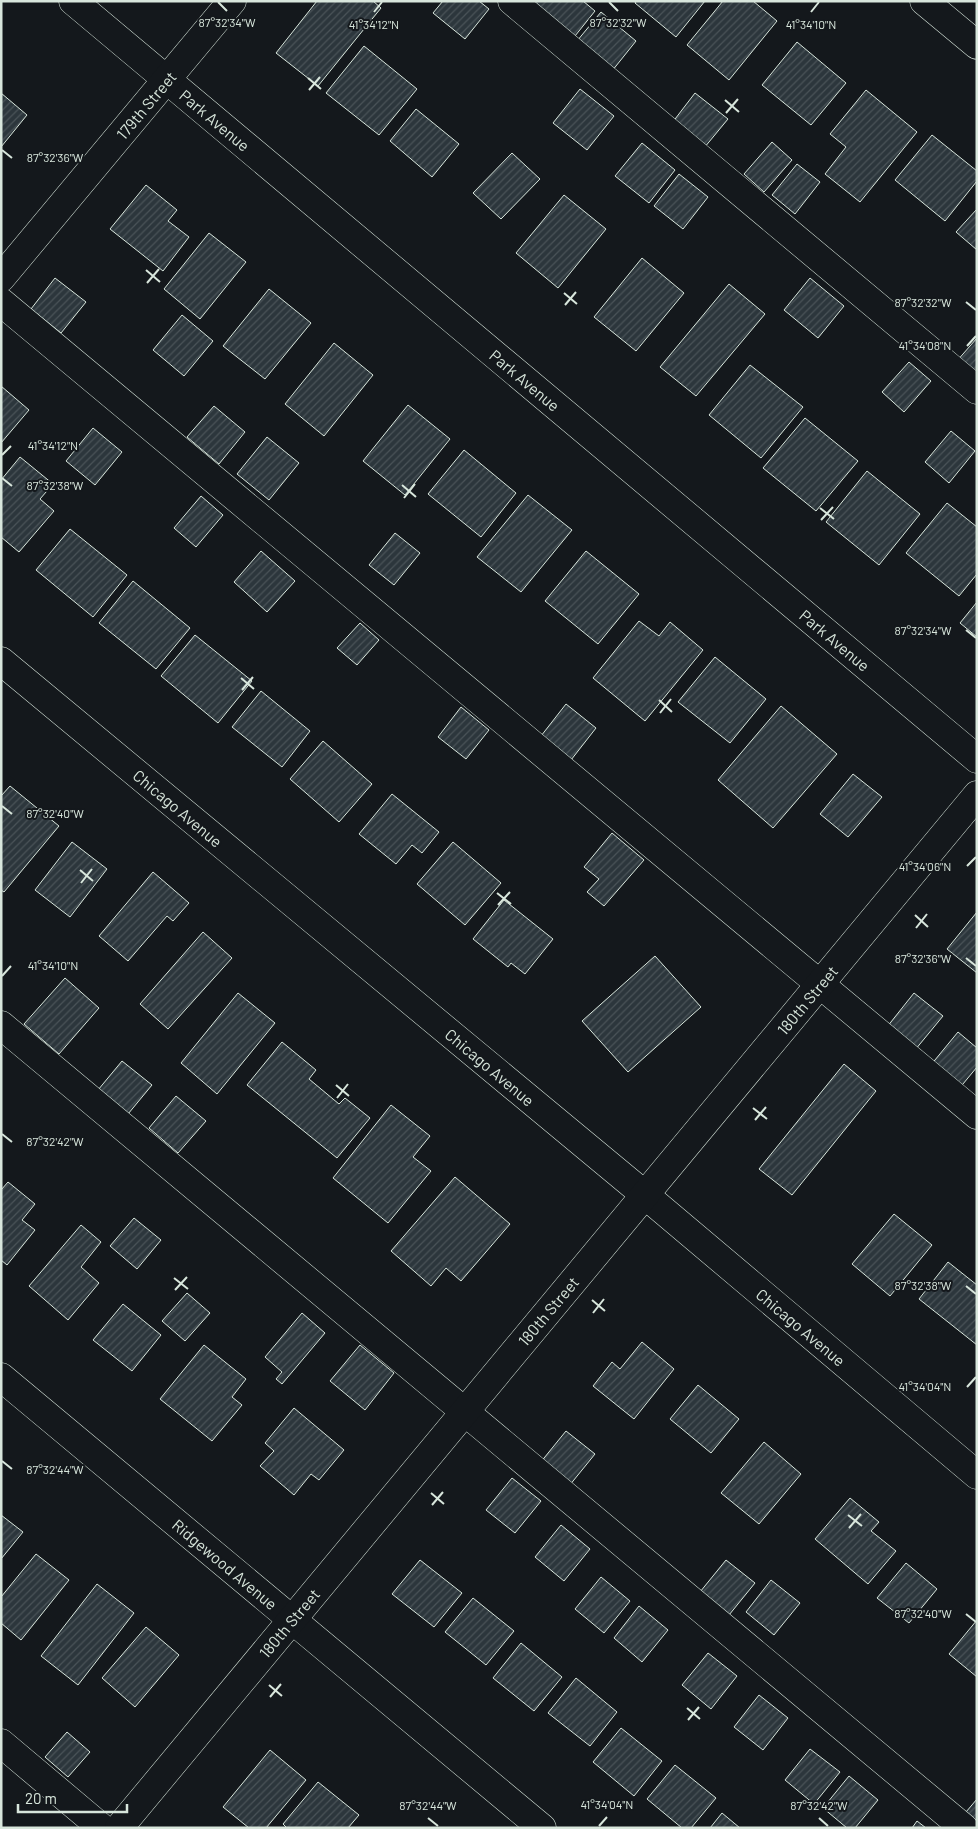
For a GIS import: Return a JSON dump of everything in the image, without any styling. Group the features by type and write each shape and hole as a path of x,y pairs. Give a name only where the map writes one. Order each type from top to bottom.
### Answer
{"street":[{"name":"Park Avenue","path":"73,1 977,759"},
{"name":"179th Street","path":"1,278 232,1"},
{"path":"512,1 977,390"},
{"path":"924,1 977,45"},
{"path":"1,302 977,1115"},
{"name":"Chicago Avenue","path":"1,662 645,1195 977,1475"},
{"name":"180th Street","path":"119,1828 977,795"},
{"path":"1,1026 964,1828"},
{"name":"Ridgewood Avenue","path":"1,1377 542,1828"},
{"path":"1,1743 102,1828"}],"building":[{"path":"317,1 373,1 381,8 318,86 276,53"},
{"path":"443,1 479,1 489,9 465,39 433,13"},
{"path":"522,1 583,1 595,11 571,41"},
{"path":"636,1 705,1 676,37 635,3"},
{"path":"723,1 753,1 777,21 729,80 687,45"},
{"path":"601,12 636,41 608,76 572,47"},
{"path":"797,42 846,83 811,125 762,85"},
{"path":"364,46 417,89 379,135 326,93"},
{"path":"580,89 614,116 587,150 553,123"},
{"path":"866,90 917,132 860,202 825,174 846,147 830,134"},
{"path":"1,93 27,115 1,147"},
{"path":"695,93 728,119 704,148 672,123"},
{"path":"416,109 459,144 432,177 390,141"},
{"path":"932,135 977,171 977,181 945,221 895,180"},
{"path":"772,142 792,160 764,192 744,174"},
{"path":"642,143 675,170 649,203 615,176"},
{"path":"512,153 540,179 501,219 473,193"},
{"path":"797,164 820,182 795,214 772,195"},
{"path":"679,174 708,197 683,229 654,206"},
{"path":"146,185 177,210 168,221 189,237 163,271 110,229"},
{"path":"564,195 606,229 558,288 516,253"},
{"path":"977,209 977,250 956,232"},
{"path":"209,233 246,262 200,319 164,289"},
{"path":"642,258 684,293 636,351 594,317"},
{"path":"55,278 86,302 61,333 31,309"},
{"path":"810,278 844,306 818,338 784,310"},
{"path":"729,284 765,314 696,396 660,367"},
{"path":"269,289 311,323 265,379 223,346"},
{"path":"182,315 213,341 184,376 153,350"},
{"path":"977,338 977,380 956,362"},
{"path":"334,343 373,375 324,436 285,404"},
{"path":"909,362 931,381 904,412 882,392"},
{"path":"750,365 803,407 761,458 709,415"},
{"path":"1,386 29,410 1,443"},
{"path":"408,405 450,439 405,495 363,461"},
{"path":"214,406 245,432 219,464 187,437"},
{"path":"805,418 858,461 816,511 763,468"},
{"path":"93,428 122,452 95,485 66,461"},
{"path":"951,431 975,451 949,483 925,462"},
{"path":"267,437 299,463 269,500 237,474"},
{"path":"464,450 516,493 481,537 428,494"},
{"path":"20,457 53,484 40,499 54,511 19,552 1,537 1,480"},
{"path":"867,471 920,514 879,565 826,522"},
{"path":"528,495 572,530 521,592 477,557"},
{"path":"201,496 223,515 196,547 174,528"},
{"path":"947,503 977,527 977,574 959,596 906,553"},
{"path":"70,529 127,575 93,617 36,570"},
{"path":"395,533 420,553 394,585 369,565"},
{"path":"261,551 295,581 267,612 234,582"},
{"path":"586,551 639,594 598,644 545,601"},
{"path":"133,581 190,628 156,669 99,623"},
{"path":"977,602 977,637 960,623"},
{"path":"639,621 659,636 670,622 703,650 645,721 593,678"},
{"path":"360,623 379,640 357,665 337,648"},
{"path":"195,635 252,681 218,723 161,676"},
{"path":"715,657 766,699 730,743 678,702"},
{"path":"261,691 310,731 282,767 232,727"},
{"path":"566,704 596,728 571,760 541,736"},
{"path":"781,706 837,754 773,828 718,780"},
{"path":"461,707 489,730 466,759 438,737"},
{"path":"323,741 372,784 339,822 290,779"},
{"path":"853,774 882,797 848,837 820,814"},
{"path":"10,786 59,826 4,892 1,890 1,796"},
{"path":"392,794 439,832 422,853 412,845 396,864 359,834"},
{"path":"612,833 644,860 604,906 587,892 599,879 584,867"},
{"path":"72,842 107,869 70,917 35,890"},
{"path":"453,842 501,883 465,925 417,884"},
{"path":"153,872 189,903 173,921 167,916 128,961 99,936"},
{"path":"504,900 553,939 525,974 511,963 508,967 473,939"},
{"path":"977,912 977,973 947,949"},
{"path":"203,932 232,958 168,1029 140,1004"},
{"path":"655,956 701,1007 628,1072 582,1021"},
{"path":"65,978 99,1008 59,1054 24,1024"},
{"path":"238,993 275,1023 217,1094 181,1063"},
{"path":"914,993 943,1016 915,1050 887,1027"},
{"path":"958,1032 977,1048 977,1067 958,1090 930,1066"},
{"path":"282,1042 316,1070 309,1079 339,1104 345,1098 370,1118 337,1158 247,1085"},
{"path":"122,1061 152,1085 128,1114 98,1090"},
{"path":"844,1064 876,1091 792,1195 759,1169"},
{"path":"176,1096 206,1121 178,1153 149,1128"},
{"path":"391,1105 430,1136 413,1157 431,1171 388,1223 333,1178"},
{"path":"455,1177 510,1224 461,1281 446,1268 431,1286 391,1251"},
{"path":"8,1182 35,1204 22,1220 35,1230 7,1265 1,1260 1,1190"},
{"path":"894,1214 932,1245 890,1296 852,1264"},
{"path":"134,1218 161,1240 137,1269 110,1246"},
{"path":"81,1225 101,1242 81,1267 99,1283 68,1320 29,1286"},
{"path":"948,1262 977,1285 977,1345 919,1299"},
{"path":"187,1293 210,1313 185,1341 162,1321"},
{"path":"123,1304 161,1335 132,1371 93,1340"},
{"path":"302,1313 325,1333 282,1384 276,1379 282,1372 265,1357"},
{"path":"642,1342 674,1369 634,1419 593,1386 612,1362 620,1369"},
{"path":"204,1345 246,1379 232,1397 242,1405 212,1441 160,1399"},
{"path":"360,1345 394,1373 365,1410 330,1381"},
{"path":"698,1385 739,1419 711,1453 670,1419"},
{"path":"294,1408 344,1450 319,1480 311,1474 294,1495 260,1466 274,1451 265,1443"},
{"path":"566,1431 595,1454 569,1486 540,1463"},
{"path":"764,1442 801,1474 759,1524 721,1493"},
{"path":"512,1478 541,1501 515,1533 486,1510"},
{"path":"850,1498 879,1522 871,1531 896,1551 868,1584 815,1539"},
{"path":"1,1515 23,1532 1,1559"},
{"path":"561,1525 590,1549 564,1581 535,1557"},
{"path":"36,1554 69,1580 21,1640 1,1623 1,1597"},
{"path":"420,1560 462,1593 434,1627 392,1594"},
{"path":"726,1560 755,1583 729,1615 700,1592"},
{"path":"906,1563 937,1589 909,1623 877,1598"},
{"path":"601,1577 630,1601 604,1633 575,1609"},
{"path":"771,1580 800,1603 774,1635 746,1612"},
{"path":"97,1584 134,1613 78,1685 41,1656"},
{"path":"473,1598 514,1631 486,1665 445,1632"},
{"path":"639,1606 668,1630 642,1662 614,1638"},
{"path":"977,1620 977,1677 949,1654"},
{"path":"146,1627 179,1655 135,1707 102,1678"},
{"path":"521,1643 562,1677 534,1711 493,1678"},
{"path":"708,1653 737,1676 711,1709 682,1685"},
{"path":"576,1678 617,1712 590,1746 548,1713"},
{"path":"759,1695 788,1718 763,1750 734,1727"},
{"path":"621,1728 662,1761 634,1796 593,1762"},
{"path":"67,1732 90,1752 68,1777 45,1757"},
{"path":"810,1749 840,1772 814,1804 785,1780"},
{"path":"270,1750 306,1780 266,1828 249,1828 223,1807"},
{"path":"675,1765 716,1798 691,1828 682,1828 647,1799"},
{"path":"849,1776 878,1800 855,1828 847,1828 823,1808"},
{"path":"318,1782 359,1815 348,1828 287,1828 283,1824"},
{"path":"977,1799 977,1821 966,1812"},
{"path":"722,1813 740,1828 710,1828"},
{"path":"917,1821 926,1828 912,1828"}]}
